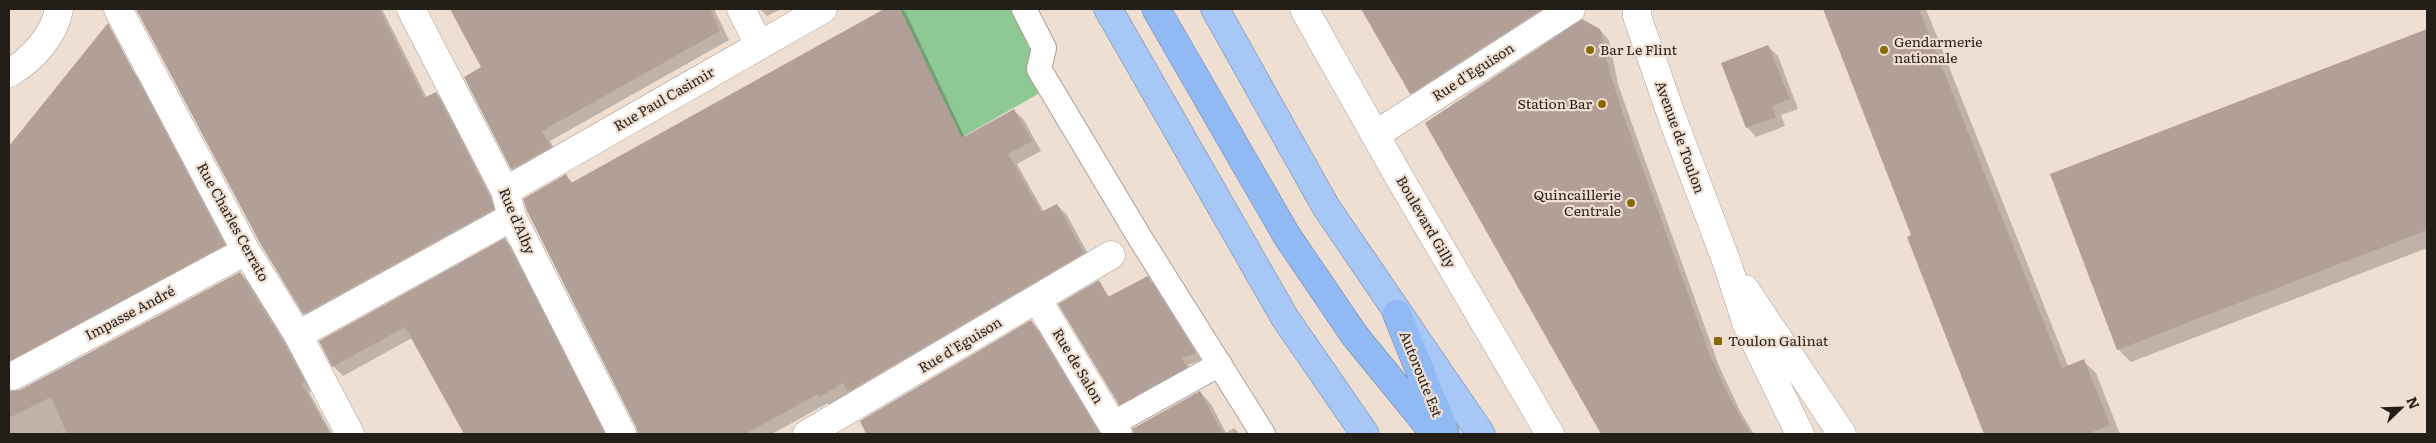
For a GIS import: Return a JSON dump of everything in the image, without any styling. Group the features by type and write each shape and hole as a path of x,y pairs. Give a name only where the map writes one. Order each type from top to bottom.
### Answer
{"highway":[{"path":"1108,9 1285,318 1365,434"},
{"path":"1156,9 1287,236 1355,336 1435,434"},
{"path":"1214,9 1326,207 1481,434"},
{"name":"Autoroute Est","path":"1398,314 1446,434"}],"street":[{"name":"Rue Charles Cerrato","path":"118,9 246,251 298,335 350,434"},
{"name":"Rue d'Alby","path":"411,9 505,191 512,217 622,434"},
{"path":"741,9 759,45"},
{"name":"Rue Paul Casimir","path":"505,191 823,9"},
{"path":"1024,9 1044,48 1039,69 1140,238 1263,434"},
{"name":"Boulevard Gilly","path":"1304,9 1550,434"},
{"name":"Rue d'Eguison","path":"1376,135 1571,9"},
{"name":"Avenue de Toulon","path":"1637,9 1637,16 1669,109 1727,263 1747,325 1800,434"},
{"path":"9,72 20,66 36,52 49,33 60,10"},
{"path":"298,335 512,217"},
{"path":"1112,255 1140,238"},
{"name":"Impasse André","path":"13,376 246,251"},
{"name":"Rue d'Eguison","path":"807,434 843,426 1037,299 1112,255"},
{"name":"Avenue de Toulon","path":"1727,263 1842,434"},
{"name":"Rue de Salon","path":"1037,299 1115,429"},
{"path":"1115,429 1220,364"}],"green space":[{"path":"900,9 1024,9 1050,87 961,138"}],"building":[{"path":"136,9 379,9 424,98 436,92 490,197 494,209 303,314 260,243"},
{"path":"450,9 710,9 720,31 542,131 551,147 511,169 464,77 481,67"},
{"path":"884,9 900,9 962,138 1014,109 1032,141 1008,154 1041,212 1057,204 1084,253 847,392 843,383 820,397 818,394 745,434 638,434 527,211 523,199 566,174 571,183"},
{"path":"1361,9 1542,9 1410,94"},
{"path":"1823,9 1919,9 2062,368 2084,359 2110,425 2087,434 1984,434 1907,237 1911,235"},
{"path":"1582,19 1600,29 1610,73 1623,114 1710,355 1731,401 1751,434 1601,434 1425,123"},
{"path":"108,23 225,245 9,361 9,146"},
{"path":"2427,29 2427,230 2117,350 2050,174"},
{"path":"1768,45 1790,99 1772,106 1776,117 1746,128 1721,63"},
{"path":"505,238 605,434 464,434 405,327 332,367 319,341"},
{"path":"240,272 284,343 305,382 302,384 330,434 67,434 51,397 9,418 9,391 20,390"},
{"path":"1148,276 1196,353 1182,358 1187,367 1119,405 1058,304 1099,280 1108,297"},
{"path":"1031,320 1100,434 866,434 860,421"},
{"path":"1200,391 1223,434 1134,434 1132,429"}],"place":[{"name":"Bar Le Flint","path":"1590,50"},
{"name":"Gendarmerie nationale","path":"1884,50"},
{"name":"Station Bar","path":"1602,104"},
{"name":"Quincaillerie Centrale","path":"1631,203"},
{"name":"Toulon Galinat","path":"1718,341"}]}
